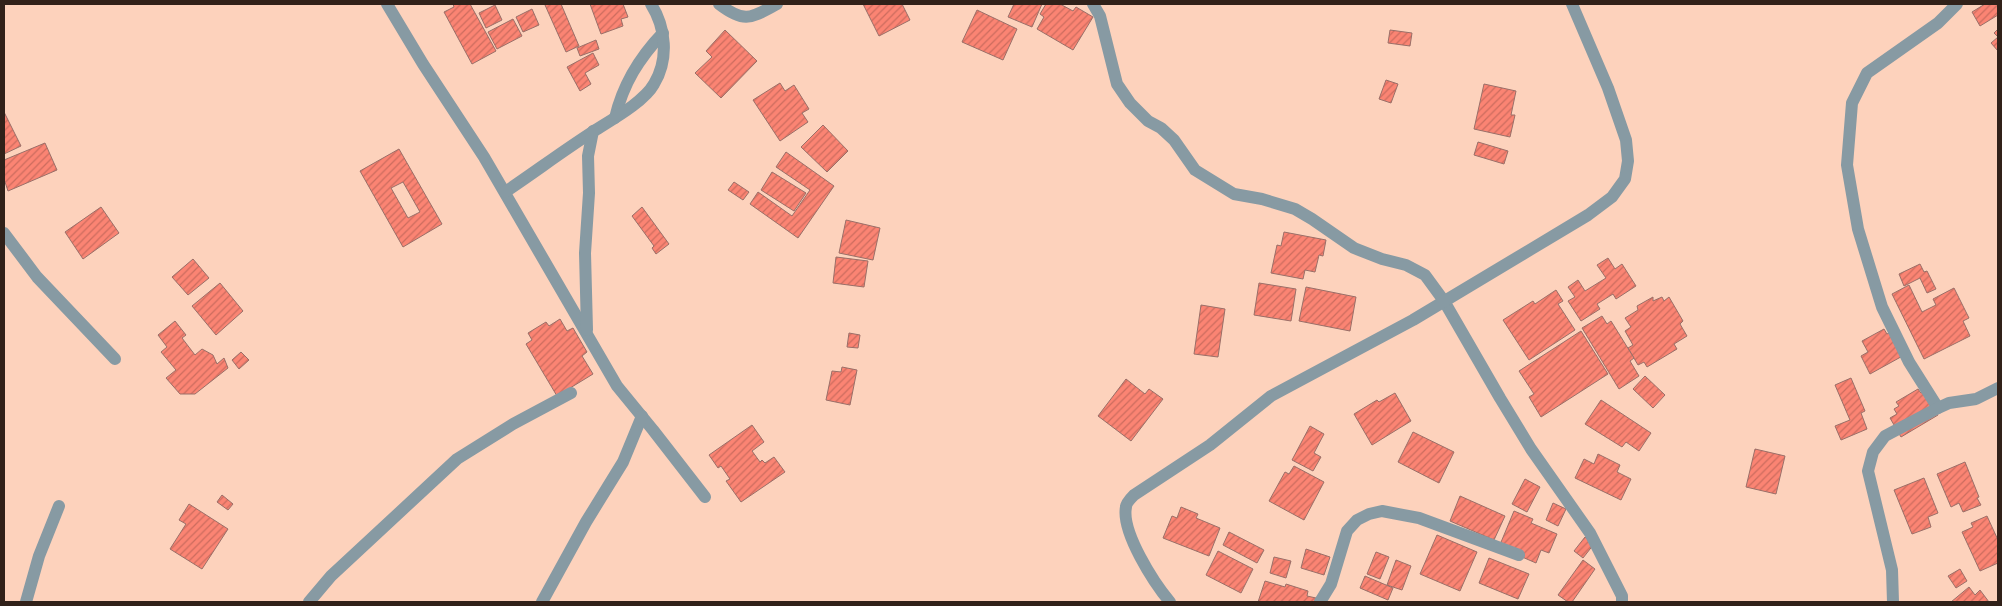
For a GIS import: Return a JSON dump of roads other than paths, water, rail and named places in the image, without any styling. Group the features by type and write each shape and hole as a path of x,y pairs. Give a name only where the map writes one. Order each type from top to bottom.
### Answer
{"street":[{"path":"388,4 505,192 617,386 705,497"},
{"path":"505,192 635,104 654,85 663,60 663,33 659,16 651,4"},
{"path":"719,4 732,14 747,18 778,4"},
{"path":"1092,4 1100,16 1117,84 1130,103 1148,121 1161,128 1174,140 1195,170 1234,194 1262,199 1295,209 1312,218 1354,248 1382,259 1406,265 1425,275 1444,301 1510,415 1590,532 1622,596 1622,602"},
{"path":"1170,602 1156,585 1129,534 1125,520 1126,505 1134,495 1210,445 1271,396 1444,301 1588,215 1612,197 1625,178 1628,160 1626,140 1608,88 1572,4"},
{"path":"1938,408 1909,362 1882,307 1858,229 1847,165 1852,104 1867,73 1938,23 1957,4"},
{"path":"615,118 629,77 639,61 663,33"},
{"path":"587,332 585,253 589,186 588,156 593,131"},
{"path":"4,233 37,277 115,359"},
{"path":"1893,602 1892,570 1868,471 1873,452 1885,436 1938,408 1950,403 1976,398 1998,388"},
{"path":"308,602 359,549 457,460 513,424 571,393"},
{"path":"542,602 586,522 623,462 642,416"},
{"path":"26,602 40,556 59,506"},
{"path":"1320,602 1330,584 1347,531 1357,520 1369,514 1382,511 1419,518 1519,555"}]}
